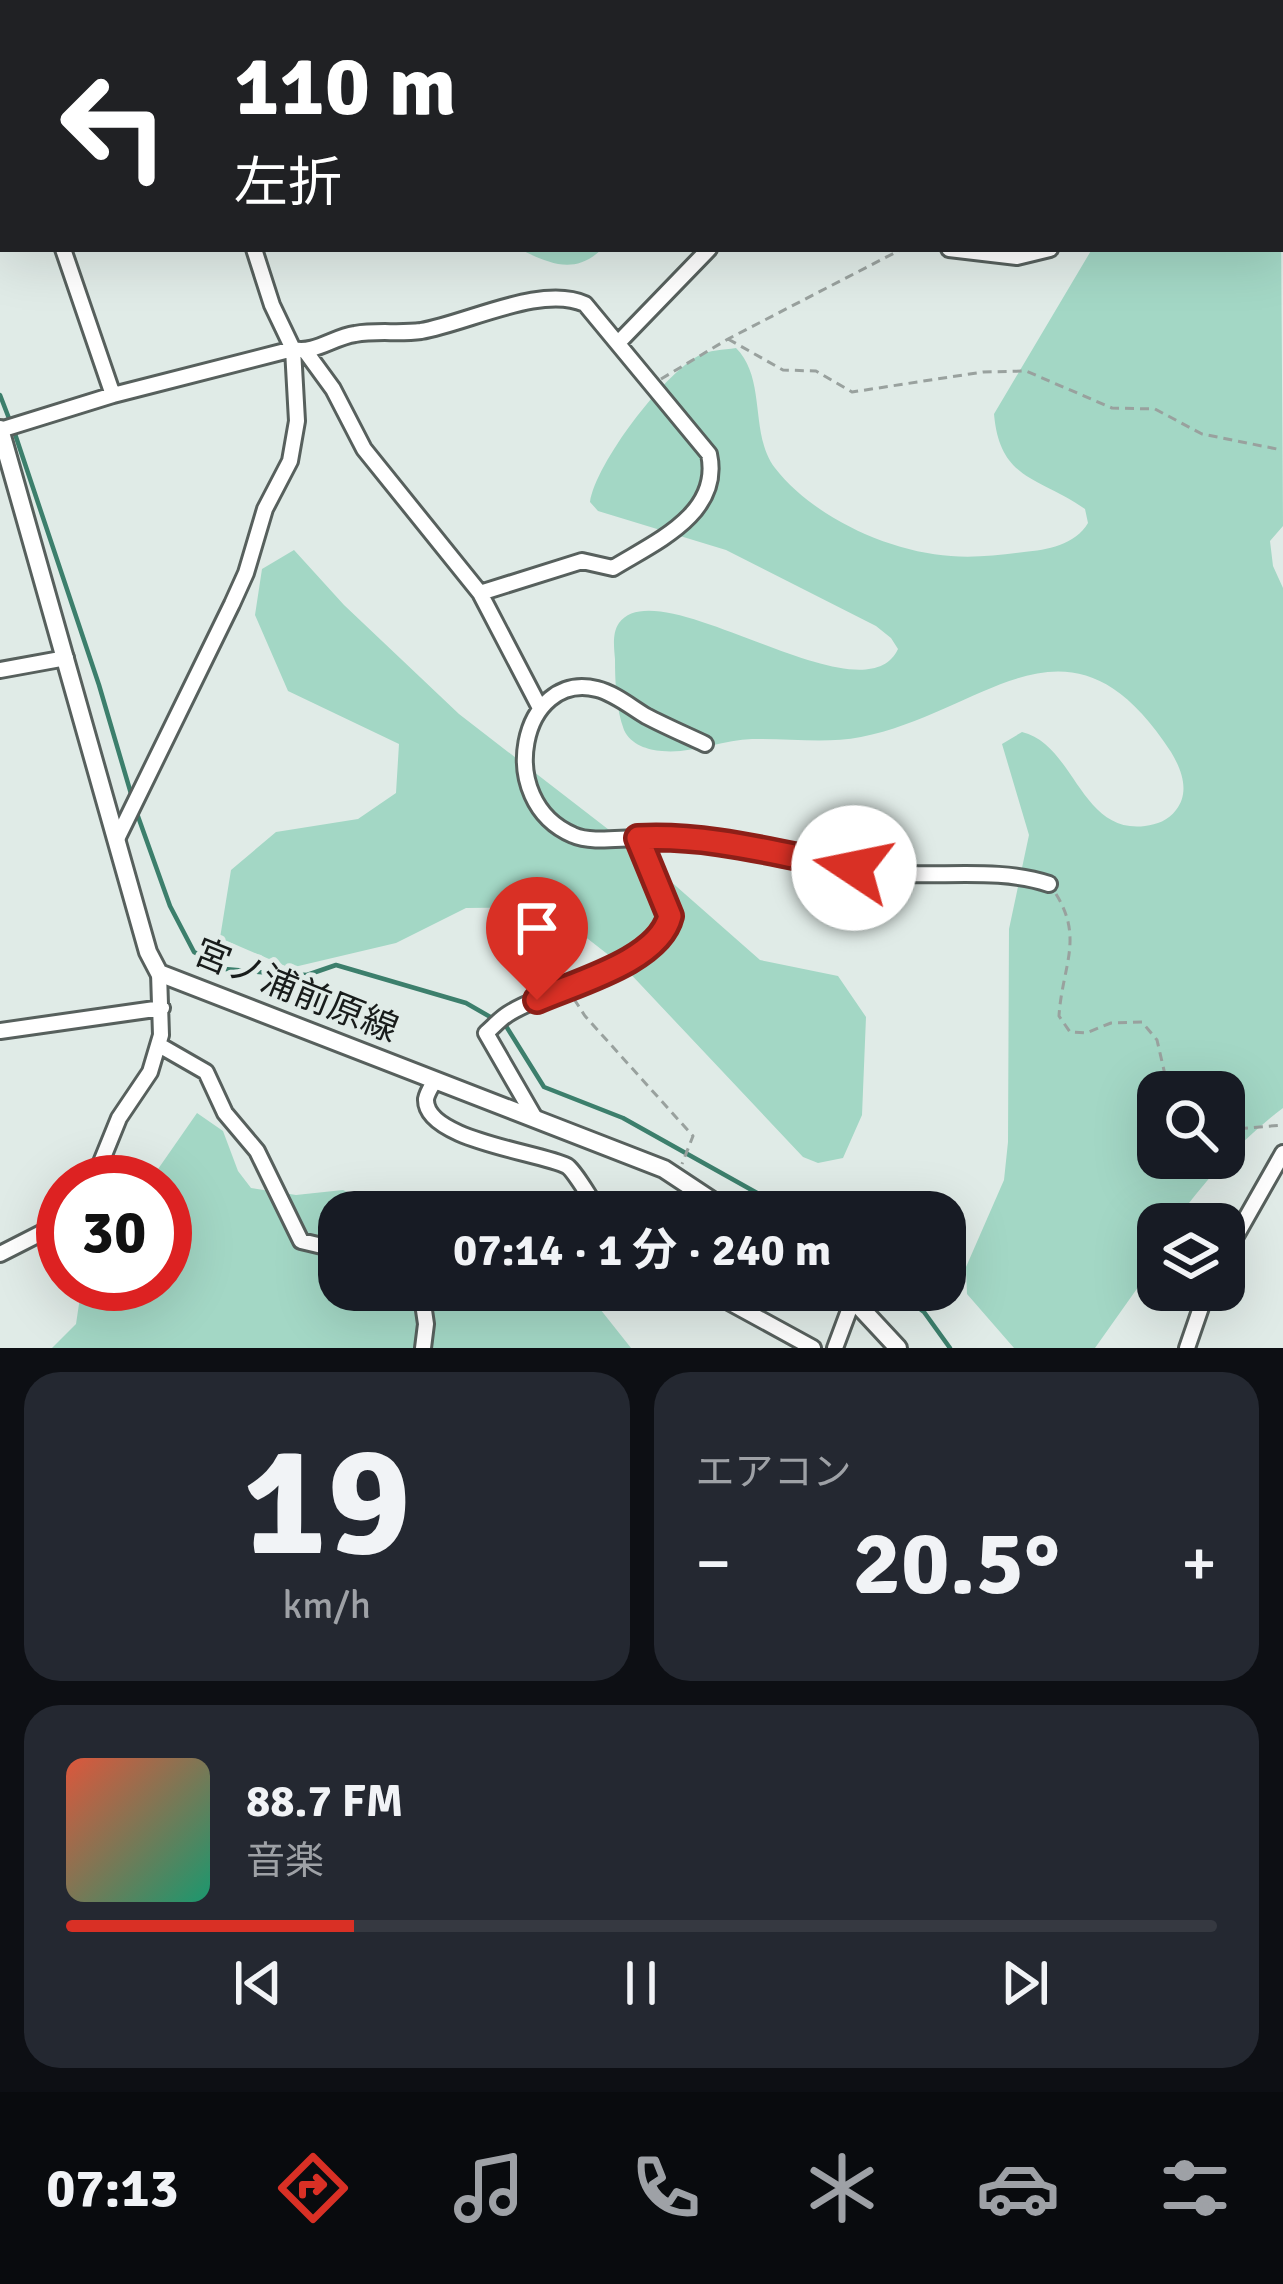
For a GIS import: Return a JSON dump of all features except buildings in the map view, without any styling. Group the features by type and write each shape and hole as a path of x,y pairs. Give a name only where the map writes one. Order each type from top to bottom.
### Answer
{"main road":[{"name":"宮ノ浦前原線","path":"0,429 148,952 159,973 535,1118 677,1177 698,1191"},
{"path":"865,1311 898,1348"}],"street":[{"path":"64,252 113,394"},
{"path":"255,252 272,305 299,350 333,389 364,449 480,593 540,707"},
{"path":"619,342 706,252"},
{"path":"974,252 1017,257 1038,252"},
{"path":"0,429 113,394 340,337 427,330 569,296 585,304 619,342 710,454 708,493 684,524 613,568 582,561 480,593"},
{"path":"118,837 232,604 265,509 290,460 297,421 299,350"},
{"path":"0,670 66,658"},
{"path":"705,744 595,688 560,692 540,707 523,757 530,796 545,817 576,837 680,836 870,871 1026,876 1049,884"},
{"path":"535,1118 486,1033 508,1013 606,973 660,937 670,916 638,838"},
{"path":"102,1155 150,1072 159,1045 159,973"},
{"path":"0,1031 162,1008"},
{"path":"159,1045 206,1072 225,1113 257,1151 301,1241 318,1245"},
{"path":"434,1082 426,1099 442,1125 472,1140 571,1168 586,1191"},
{"path":"1245,1220 1283,1153"},
{"path":"0,1254 36,1236"},
{"path":"423,1348 424,1311"},
{"path":"745,1311 813,1348"},
{"path":"835,1348 844,1311"},
{"path":"1187,1348 1200,1311"}],"path":[{"path":"653,384 728,339 896,252"},
{"path":"728,339 783,370 816,371 852,392 983,372 1027,371 1112,408 1155,409 1202,434 1282,450"},
{"path":"1049,884 1070,917 1071,947 1059,1016 1070,1033 1142,1022 1156,1040 1164,1071"},
{"path":"567,987 585,1016 693,1136 677,1177"},
{"path":"1245,1128 1283,1125"}],"green space":[{"path":"526,252 598,252 571,265"},
{"path":"1090,252 1281,252 1283,526 1270,541 1273,566 1283,588 1283,1108 1245,1141 1245,1071 1137,1071 1137,1179 1209,1179 1189,1203 1137,1203 1137,1289 1095,1348 1014,1348 967,1294 966,1267 1004,1180 1009,929 1029,835 1002,744 1022,732 1040,740 1091,803 1123,825 1154,824 1176,810 1183,788 1171,752 1134,705 1097,680 1061,672 1025,676 861,737 752,739 673,751 640,746 621,722 614,640 619,623 641,611 675,614 845,669 878,667 898,649 876,626 726,550 598,511 590,502 604,465 650,400 684,366 711,351 736,348 746,361 767,454 791,486 854,529 903,547 960,557 1033,551 1076,537 1088,523 1085,509 1013,465 998,436 994,414"},
{"path":"294,550 344,605 459,714 635,850 760,960 838,976 866,1017 862,1115 843,1158 818,1163 803,1157 624,967 547,907 466,908 396,943 290,968 220,938 231,870 276,832 358,819 396,793 399,744 288,691 255,615 262,569"},
{"path":"197,1113 223,1131 238,1171 251,1188 296,1195 318,1193 318,1311 602,1311 631,1348 52,1348 76,1324 78,1311 192,1311 192,1155 168,1155"}],"waterway":[{"path":"0,395 10,421"},
{"path":"14,431 132,797"},
{"path":"135,808 170,906 194,952 225,969 307,975 336,965 466,1003 506,1026 544,1087 623,1118 753,1191"},
{"path":"923,1311 950,1348"}],"route":[{"path":"537,1000 606,973 648,947 668,925 670,916 638,838 680,836 731,843 854,868"}]}
